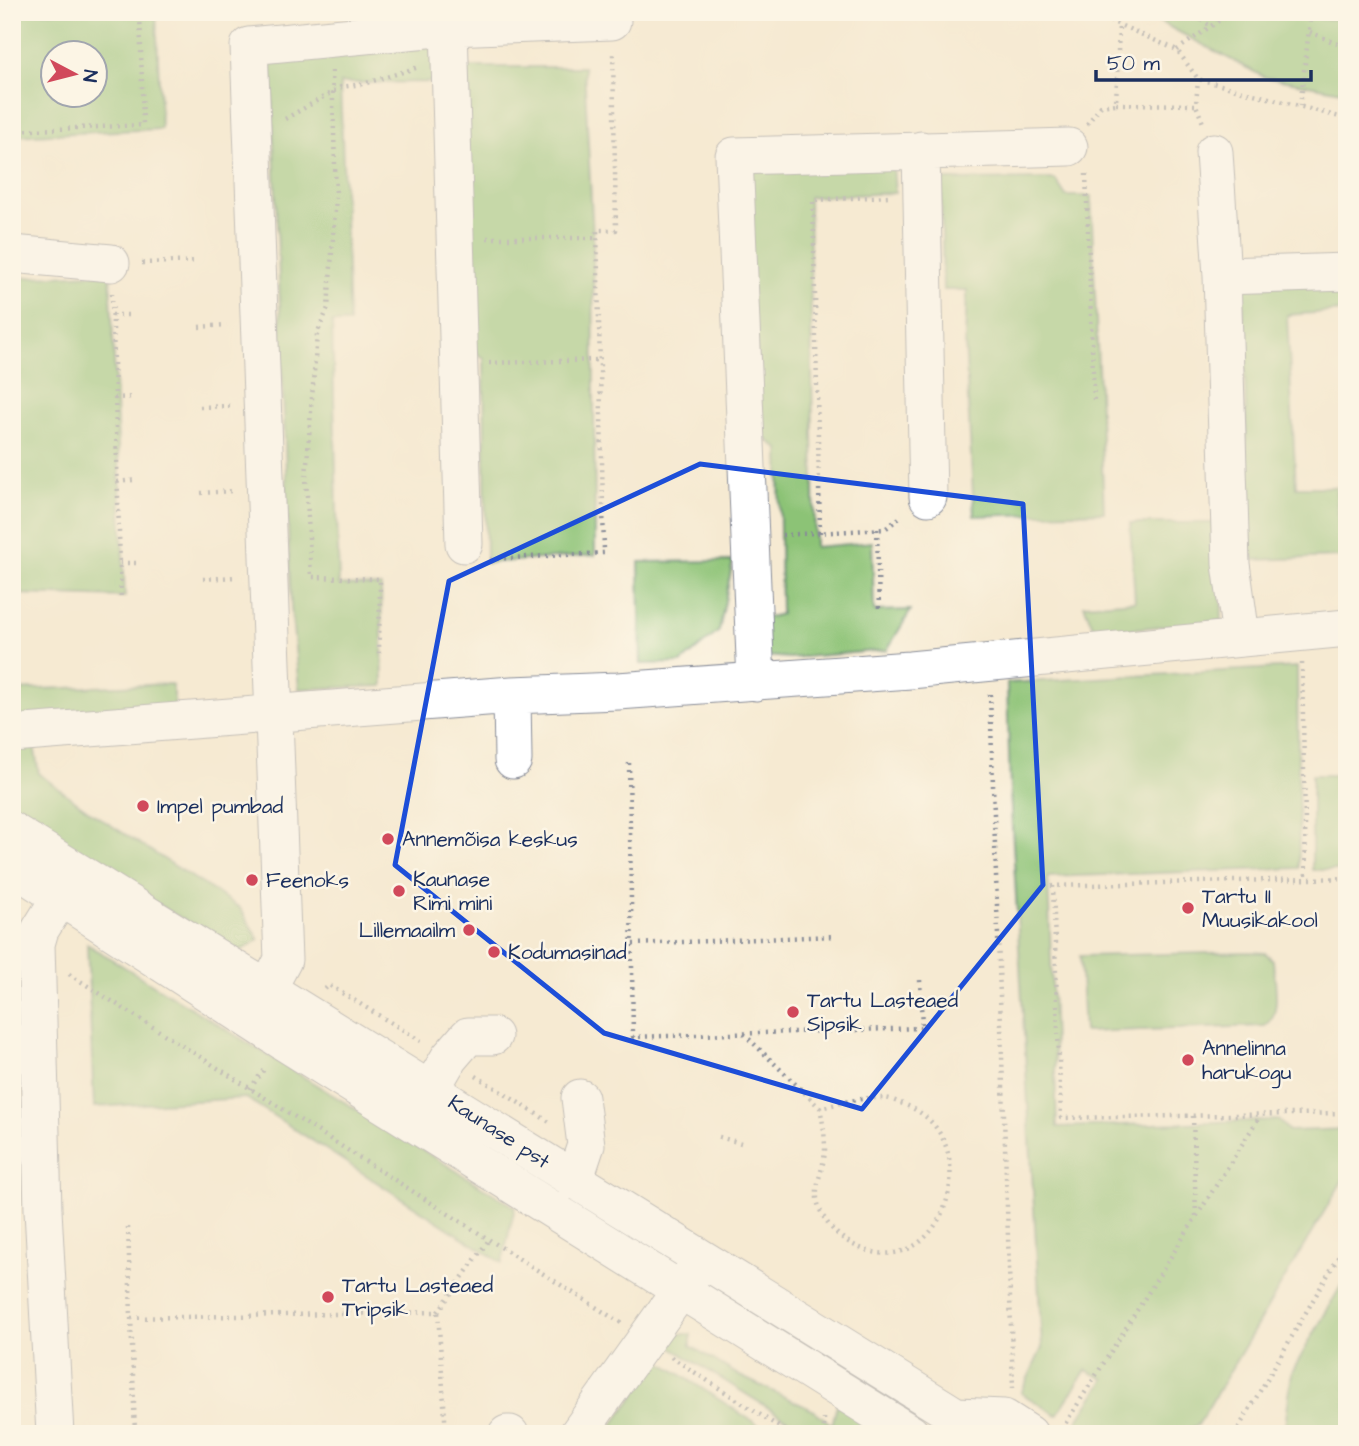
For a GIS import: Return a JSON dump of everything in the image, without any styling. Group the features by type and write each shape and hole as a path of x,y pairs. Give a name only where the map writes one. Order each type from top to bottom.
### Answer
{"street":[{"path":"268,988 283,960 249,47 329,39 449,42 612,21"},
{"path":"449,42 464,544"},
{"path":"756,682 734,156 921,150 1077,158"},
{"path":"921,150 928,497"},
{"path":"1214,152 1222,276 1231,564 1241,636"},
{"path":"12,254 111,263"},
{"path":"1222,276 1347,272"},
{"path":"12,734 512,695 756,682 1347,628"},
{"path":"512,695 513,760"},
{"name":"Kaunase pst","path":"12,831 69,883 284,1042 911,1434"},
{"name":"Kaunase pst","path":"12,866 69,883 268,988 702,1261 970,1425"},
{"path":"55,1434 43,1210 36,944 26,930 69,883"},
{"path":"431,1089 449,1058 468,1036 493,1036"},
{"path":"574,1181 586,1145 580,1098"},
{"path":"578,1434 702,1261"},
{"path":"970,1425 1004,1418 1048,1429"}],"path":[{"path":"12,131 143,125 140,12"},
{"path":"885,12 894,15 1055,12"},
{"path":"1090,12 1177,50 1198,79 1347,119"},
{"path":"1189,12 1211,26"},
{"path":"1177,50 1231,12"},
{"path":"1300,106 1311,12"},
{"path":"464,544 479,560 604,553 597,230 616,230 612,21"},
{"path":"1116,104 1119,25"},
{"path":"1310,32 1347,48"},
{"path":"329,39 334,91 336,196 328,308 317,334 306,476 311,577 380,579 379,653"},
{"path":"253,137 334,91 449,42"},
{"path":"1198,79 1196,105 1214,152"},
{"path":"1094,401 1077,158 1101,106 1196,105"},
{"path":"922,194 813,200 820,533 885,529 928,497"},
{"path":"455,239 597,238"},
{"path":"121,600 111,263 197,261"},
{"path":"112,315 131,315"},
{"path":"459,364 600,360"},
{"path":"114,398 133,397"},
{"path":"117,482 134,480"},
{"path":"877,529 879,611"},
{"path":"120,563 136,563"},
{"path":"1302,634 1306,878"},
{"path":"988,661 1013,1398"},
{"path":"629,763 634,1037 922,1028 920,980"},
{"path":"1347,878 1054,886 1061,1118 1347,1113"},
{"path":"633,944 835,936"},
{"path":"822,937 822,945"},
{"path":"706,942 707,948"},
{"path":"72,978 645,1339 790,1434"},
{"path":"743,1034 820,1108 825,1153 816,1192 820,1210 831,1227 847,1243 870,1252 893,1253 913,1246 933,1228 951,1193 952,1177 943,1135 917,1109 886,1098 820,1108"},
{"path":"250,1089 270,1062"},
{"path":"1069,1434 1048,1429 1196,1218 1261,1115"},
{"path":"1193,1116 1196,1218"},
{"path":"719,1138 741,1143"},
{"path":"128,1227 135,1434"},
{"path":"446,1434 438,1312 488,1241"},
{"path":"1235,1434 1347,1242"},
{"path":"131,1318 438,1312"},
{"path":"1279,1434 1347,1431"}],"highlighted area":[{"path":"700,464 1023,504 1043,885 862,1109 604,1033 395,865 449,581"}],"green space":[{"path":"12,12 156,12 161,129 12,136"},
{"path":"1141,12 1318,12 1320,19 1347,19 1347,92 1264,77"},
{"path":"442,46 444,67 584,67 593,237 595,555 486,563 484,358 451,337 443,82 340,83 349,323 332,323 339,585 381,586 383,686 299,689 291,607 271,62"},
{"path":"893,163 895,193 809,197 815,547 872,542 874,611 911,610 887,650 790,658 766,656 751,622 781,614 779,449 755,431 746,170"},
{"path":"1055,179 1066,196 1091,196 1104,512 974,516 965,340 967,290 943,290 941,180"},
{"path":"110,273 125,597 12,594 12,278"},
{"path":"1347,284 1347,307 1344,311 1287,315 1296,487 1336,487 1341,557 1249,560 1243,286"},
{"path":"1130,523 1220,523 1222,621 1095,632 1084,605 1135,601"},
{"path":"733,561 719,631 681,663 641,664 639,562"},
{"path":"1297,667 1299,868 1048,877 1057,1127 1278,1120 1289,1131 1347,1129 1347,1173 1198,1425 1175,1434 1093,1434 1076,1423 1105,1379 1086,1370 1057,1415 1021,1393 1042,1348 1010,791 1007,683"},
{"path":"172,684 175,707 12,726 12,690"},
{"path":"34,745 39,774 92,813 240,908 259,940 239,952 12,819 12,747"},
{"path":"1312,775 1347,775 1347,870 1312,870"},
{"path":"87,944 515,1207 502,1263 246,1098 94,1107"},
{"path":"1265,953 1273,960 1276,1005 1271,1021 1265,1026 1084,1032 1080,956"},
{"path":"1347,1275 1347,1434 1284,1434 1292,1372"},
{"path":"668,1334 691,1334 691,1346 740,1376 815,1411 832,1425 837,1404 884,1434 810,1434 661,1341"},
{"path":"660,1361 772,1434 606,1434"}],"place":[{"name":"Impel pumbad","path":"143,806"},
{"name":"Annemõisa keskus","path":"388,839"},
{"name":"Feenoks","path":"252,880"},
{"name":"Kaunase Rimi mini","path":"399,891"},
{"name":"Tartu II Muusikakool","path":"1188,908"},
{"name":"Lillemaailm","path":"469,930"},
{"name":"Kodumasinad","path":"494,952"},
{"name":"Tartu Lasteaed Sipsik","path":"793,1012"},
{"name":"Annelinna harukogu","path":"1188,1060"},
{"name":"Tartu Lasteaed Tripsik","path":"328,1297"}]}
